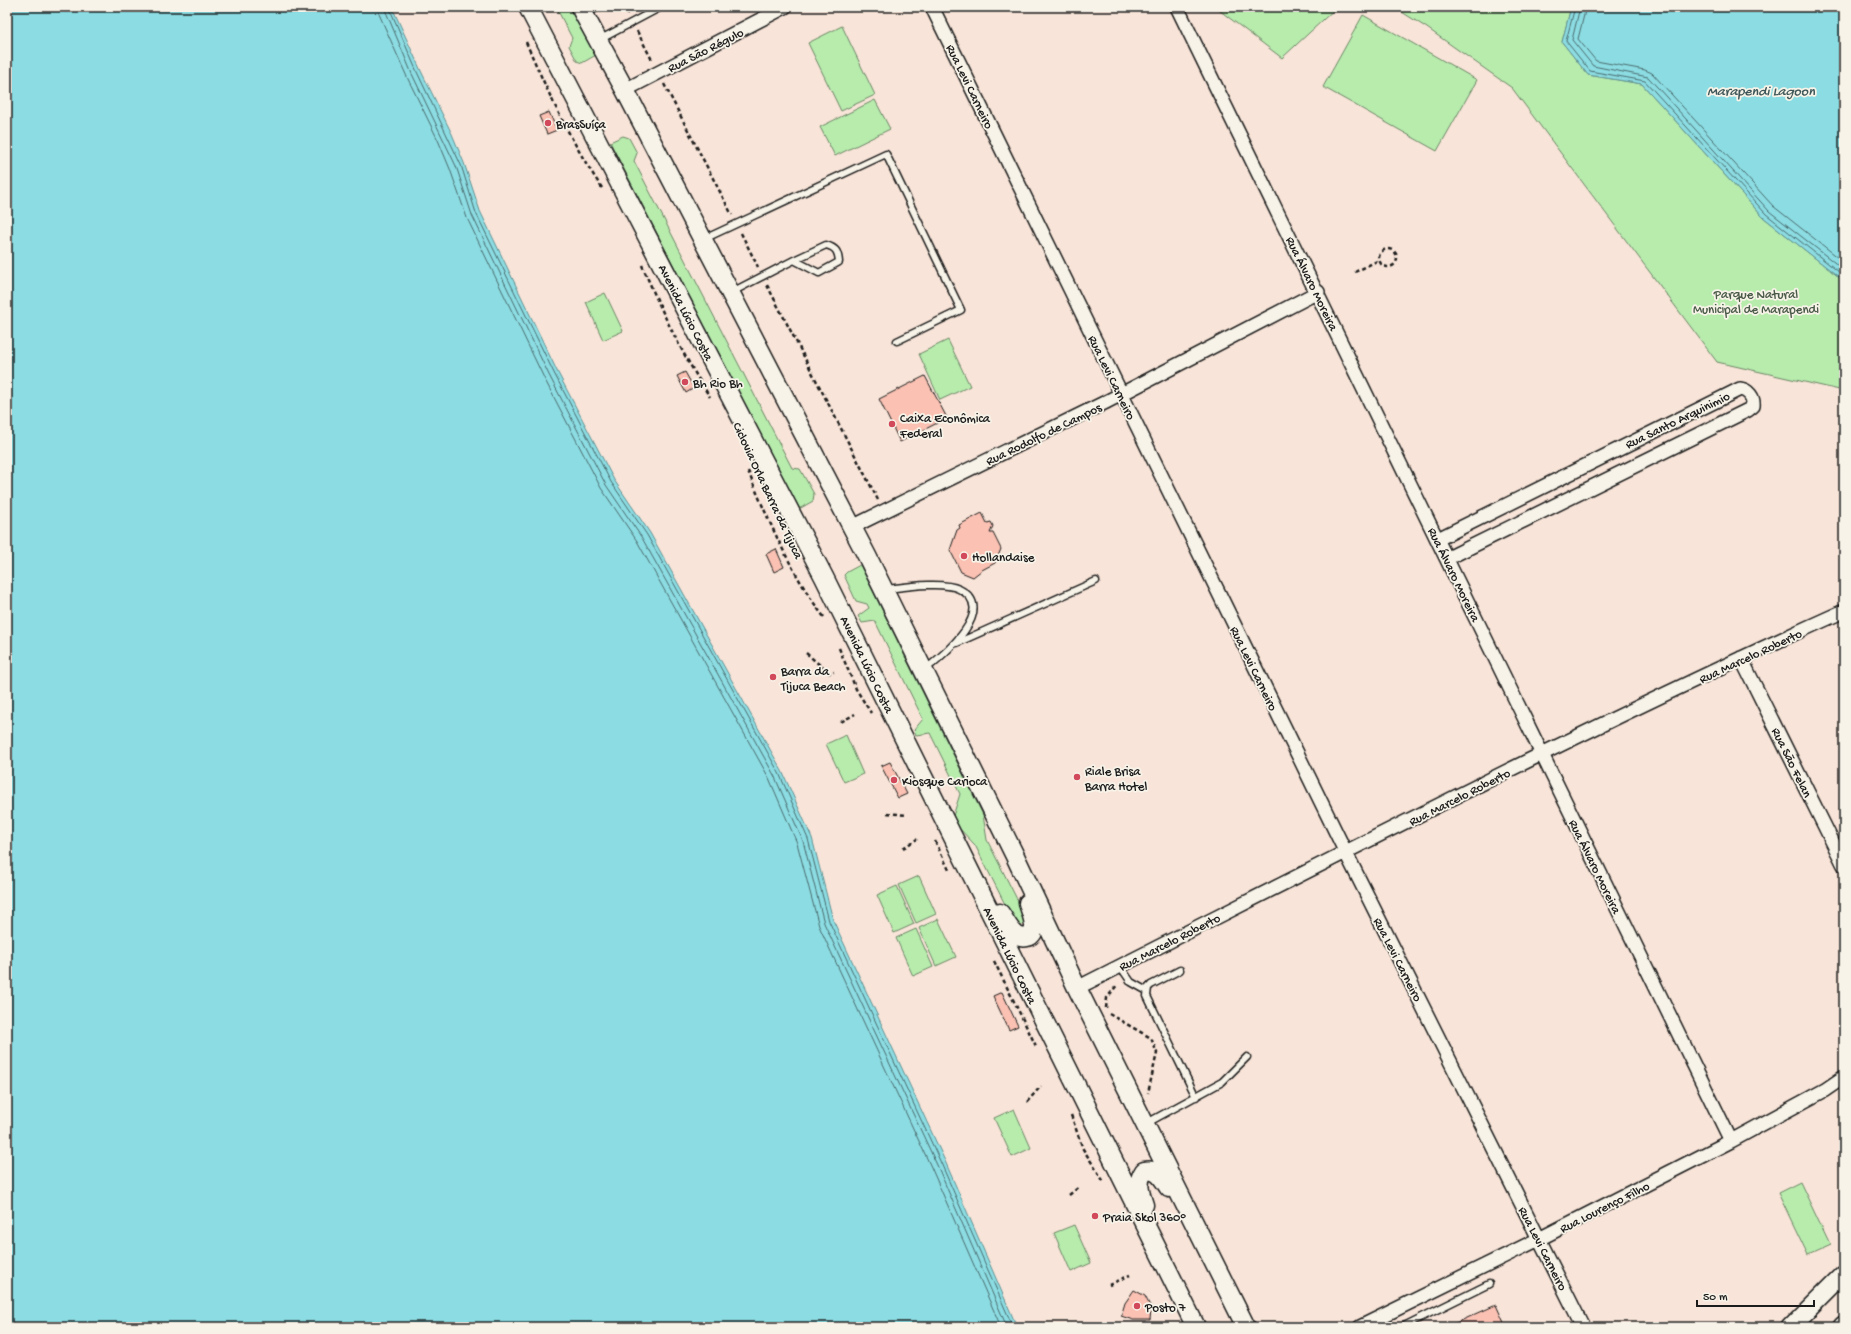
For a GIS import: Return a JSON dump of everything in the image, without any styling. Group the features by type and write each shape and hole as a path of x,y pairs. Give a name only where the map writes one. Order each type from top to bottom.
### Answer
{"main road":[{"name":"Avenida Lúcio Costa","path":"528,7 824,577 1196,1327"},
{"path":"588,9 598,40 852,527 1015,856 1077,988 1246,1327"},
{"path":"966,863 1015,934 1021,938 1031,935 1034,931 1034,924 1015,856"},
{"path":"1155,1242 1138,1188 1139,1178 1144,1171 1150,1170 1158,1172 1195,1225"},
{"path":"1791,1327 1844,1274"}],"street":[{"name":"Rua São Régulo","path":"625,90 785,7"},
{"name":"Rua Levi Carneiro","path":"932,7 1346,853 1583,1327"},
{"name":"Rua Álvaro Moreira","path":"1177,7 1448,558 1541,755 1732,1141"},
{"name":"Rua Rodolfo de Campos","path":"852,527 1122,394 1318,292"},
{"name":"Rua Santo Arquinimio","path":"1438,539 1740,389 1748,392 1751,396 1753,406 1748,410 1448,558"},
{"name":"Rua Marcelo Roberto","path":"1077,988 1541,755 1741,658 1844,611"},
{"name":"Rua São Felan","path":"1741,658 1844,865"},
{"name":"Rua Lourenço Filho","path":"1360,1327 1539,1239 1732,1141 1825,1090 1844,1076"}],"lane":[{"path":"598,40 661,7"},
{"path":"703,240 886,154 961,310 897,341"},
{"path":"730,293 794,260 826,245 835,248 838,254 839,262 819,273 794,260"},
{"path":"955,644 1096,581"},
{"path":"882,589 932,585 959,589 968,596 974,607 971,621 955,644 923,672"},
{"path":"1120,966 1127,978 1141,989 1147,991"},
{"path":"1180,970 1151,985 1147,991 1147,996 1196,1097"},
{"path":"1145,1124 1226,1079 1247,1057"},
{"path":"1402,1327 1489,1284"}],"path":[{"path":"624,7 737,224 883,511"},
{"path":"526,41 546,89 579,154 603,191"},
{"path":"1385,249 1394,251 1397,256 1396,262 1391,266 1382,265 1379,260 1379,255 1385,249"},
{"path":"1355,272 1379,260"},
{"path":"641,262 654,295 687,360 712,400"},
{"name":"Ciclovia Orla Barra da Tijuca","path":"748,470 770,520 810,599 825,618"},
{"path":"838,645 856,689 875,719"},
{"path":"806,653 829,673 834,672"},
{"path":"841,722 856,714"},
{"path":"887,813 907,814"},
{"path":"932,836 950,873"},
{"path":"903,848 917,839"},
{"path":"992,958 1037,1048"},
{"path":"1107,1013 1107,998 1118,984 1127,978"},
{"path":"1088,1008 1100,1002 1111,1020"},
{"path":"1107,1013 1150,1038 1157,1053 1148,1097 1145,1092"},
{"path":"1027,1102 1041,1086"},
{"path":"1070,1114 1083,1149 1106,1186"},
{"path":"1069,1195 1079,1187"},
{"path":"1109,1284 1130,1274"}],"green space":[{"path":"556,7 570,7 596,55 582,63 577,61 569,46 572,38"},
{"path":"1215,7 1337,7 1282,58"},
{"name":"Parque Natural Municipal de Marapendi","path":"1394,7 1571,7 1562,42 1588,75 1642,84 1763,217 1844,281 1844,391 1717,362 1512,88 1427,28"},
{"path":"1363,15 1477,80 1437,151 1323,87"},
{"path":"842,26 875,95 841,111 808,43"},
{"path":"875,100 890,129 835,156 820,127"},
{"path":"623,136 629,138 637,153 634,161 792,468 800,469 814,494 813,501 799,509 610,142"},
{"path":"605,293 623,331 603,340 586,302"},
{"path":"948,340 970,386 940,400 919,354"},
{"path":"860,565 983,815 987,840 1026,917 1026,921 1021,926 1014,922 975,845 958,827 953,816 960,794 930,733 916,735 914,730 923,719 875,621 862,623 858,616 869,608 867,604 856,601 844,575"},
{"path":"846,735 863,774 844,782 826,744"},
{"path":"919,876 936,914 916,923 899,885"},
{"path":"897,886 914,924 894,933 877,895"},
{"path":"938,919 956,957 936,966 919,928"},
{"path":"916,929 933,967 913,976 896,938"},
{"path":"1014,1109 1031,1148 1012,1157 994,1118"},
{"path":"1800,1182 1830,1245 1808,1255 1778,1193"},
{"path":"1074,1225 1091,1263 1071,1272 1054,1233"}],"water":[{"path":"7,7 392,7 452,134 464,163 480,211 557,371 614,480 650,533 782,771 812,838 833,920 945,1161 1017,1327 7,1327"},
{"name":"Marapendi Lagoon","path":"1571,7 1844,7 1844,281 1763,217 1642,84 1588,75 1562,42"}],"building":[{"name":"BrasSuíça","path":"549,112 557,130 547,134 539,116"},
{"name":"Bh Rio Bh","path":"685,372 694,388 686,393 677,376"},
{"path":"925,376 947,418 900,442 879,399"},
{"path":"982,513 987,523 991,522 993,526 990,533 993,533 1001,549 995,563 973,577 961,572 950,550 957,530 960,528 959,525"},
{"path":"776,549 784,567 774,572 766,554"},
{"name":"Kiosque Carioca","path":"890,762 907,794 898,798 881,766"},
{"path":"1002,992 1018,1026 1009,1030 993,996"},
{"name":"Posto 7","path":"1134,1290 1145,1296 1151,1308 1150,1320 1133,1320 1121,1316 1125,1303"},
{"path":"1496,1305 1506,1327 1447,1327"}],"place":[{"name":"BrasSuíça","path":"548,123"},
{"name":"Bh Rio Bh","path":"685,382"},
{"name":"Caixa Econômica Federal","path":"892,424"},
{"name":"Hollandaise","path":"964,556"},
{"name":"Barra da Tijuca Beach","path":"773,677"},
{"name":"Riale Brisa Barra Hotel","path":"1077,777"},
{"name":"Kiosque Carioca","path":"894,780"},
{"name":"Praia Skol 360°","path":"1095,1216"},
{"name":"Posto 7","path":"1137,1306"}]}
